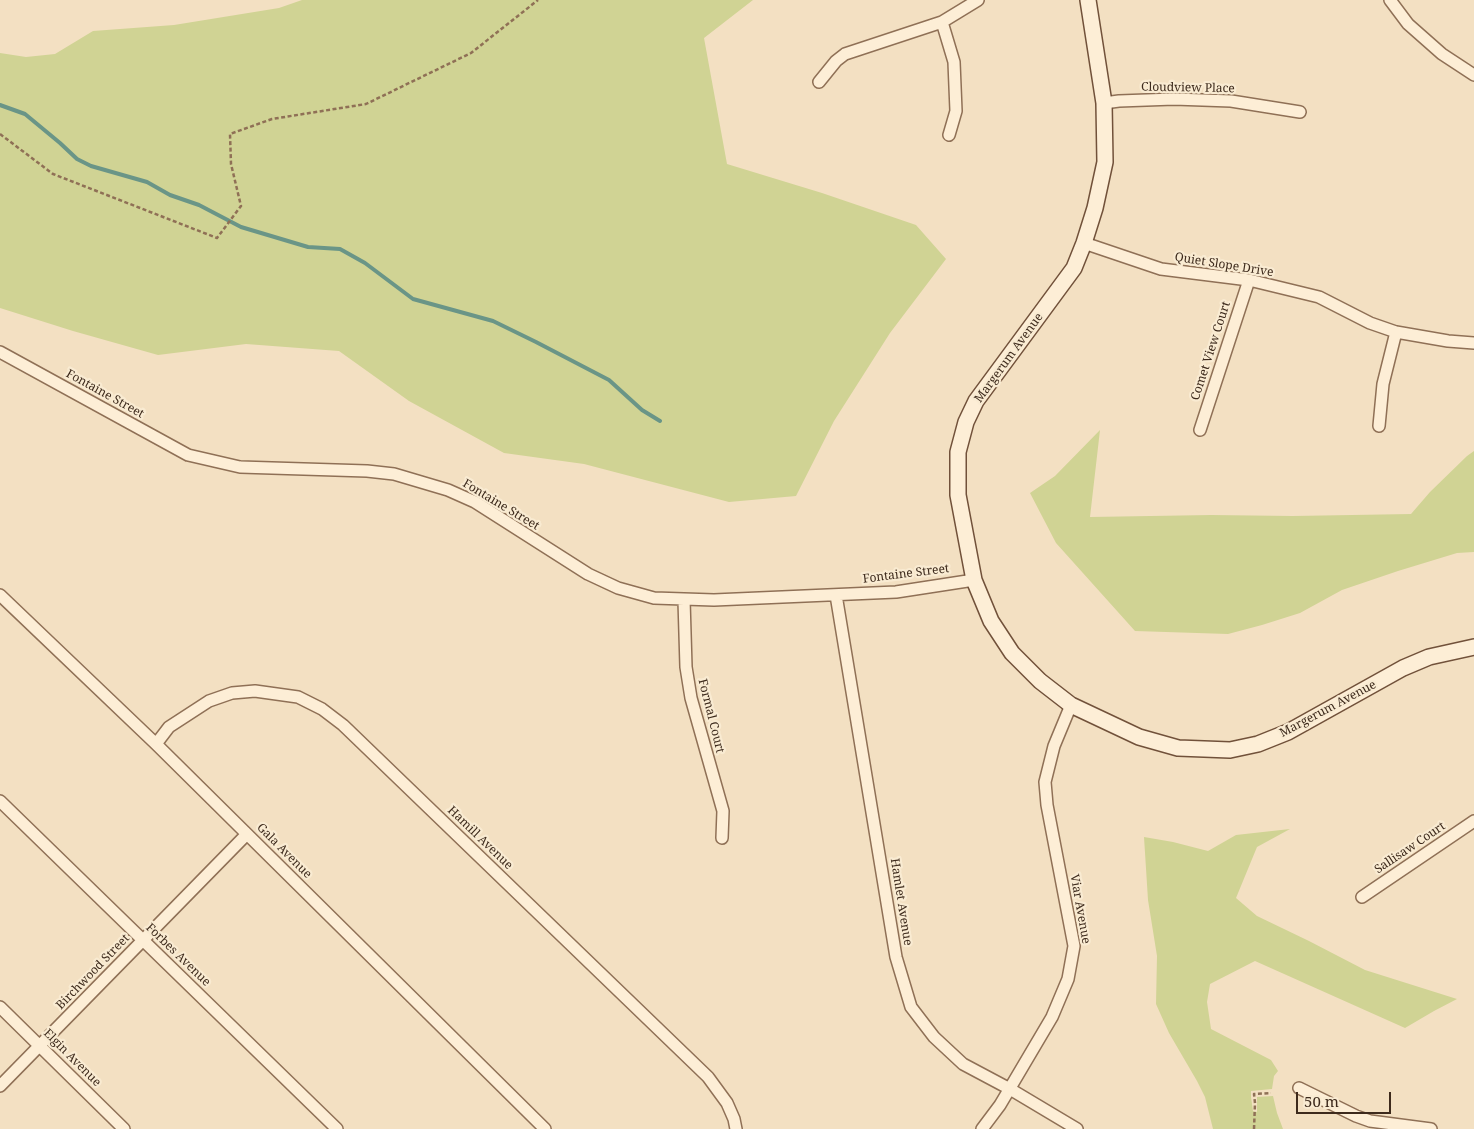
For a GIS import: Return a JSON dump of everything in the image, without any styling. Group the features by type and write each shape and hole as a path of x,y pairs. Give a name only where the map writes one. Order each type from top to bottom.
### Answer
{"street":[{"path":"819,82 836,61 845,54 942,22 978,0"},
{"name":"Margerum Avenue","path":"1088,0 1104,103 1105,162 1095,208 1074,268 976,401 966,422 958,452 958,495 974,580 991,621 1012,653 1040,682 1071,705 1139,737 1178,748 1230,750 1258,744 1288,732 1403,668 1429,657 1474,647"},
{"path":"1390,0 1408,24 1442,54 1474,75"},
{"path":"942,22 954,62 956,111 949,135"},
{"name":"Cloudview Place","path":"1104,103 1174,99 1231,101 1300,112"},
{"name":"Quiet Slope Drive","path":"1084,243 1160,269 1248,280 1319,296 1370,323 1396,332 1448,342 1474,343"},
{"name":"Comet View Court","path":"1200,430 1248,280"},
{"path":"1379,426 1383,384 1396,332"},
{"name":"Fontaine Street","path":"0,352 188,455 240,467 367,471 394,474 448,490 475,502 588,574 618,588 654,598 714,600 896,592 974,580"},
{"name":"Gala Avenue","path":"0,595 156,744 545,1129"},
{"name":"Hamlet Avenue","path":"836,595 896,957 911,1007 934,1037 963,1064 1077,1129"},
{"name":"Formal Court","path":"684,600 686,667 691,698 723,811 722,838"},
{"name":"Hamill Avenue","path":"156,744 170,727 209,701 232,693 255,691 298,697 322,708 343,724 708,1077 727,1103 736,1129"},
{"name":"Viar Avenue","path":"982,1129 1010,1090 1052,1017 1068,979 1074,946 1047,805 1045,782 1054,746 1071,705"},
{"name":"Forbes Avenue","path":"0,801 337,1129"},
{"name":"Sallisaw Court","path":"1362,897 1474,821"},
{"name":"Birchwood Street","path":"0,1086 247,834"},
{"name":"Elgin Avenue","path":"0,1007 124,1129"},
{"path":"1299,1088 1370,1121 1432,1129"}],"path":[{"path":"0,134 53,174 216,238 241,206 231,164 230,134 272,119 366,104 471,53 538,0"},
{"path":"1254,1129 1254,1094 1271,1093"}],"green space":[{"path":"302,0 753,0 704,38 727,164 822,193 916,225 946,259 890,333 834,421 796,496 729,502 584,464 504,453 409,401 339,351 246,344 158,355 0,308 0,53 26,57 55,54 93,31 174,25 279,8"},
{"path":"1100,430 1090,517 1411,514 1430,492 1474,451 1474,552 1457,553 1398,571 1342,590 1300,613 1228,634 1135,631 1056,543 1030,493 1055,476"},
{"path":"1290,829 1257,847 1236,898 1257,916 1365,970 1457,999 1405,1028 1255,961 1210,984 1207,1002 1211,1029 1271,1060 1278,1071 1274,1076 1272,1089 1251,1091 1251,1097 1253,1111 1257,1112 1257,1097 1273,1096 1283,1129 1213,1129 1205,1097 1169,1033 1156,1004 1157,956 1148,900 1144,837 1208,851 1236,835"}],"waterway":[{"path":"0,105 25,114 77,159 91,166 147,182 170,195 199,205 241,227 308,247 340,249 365,263 413,299 493,321 609,380 642,410 660,421"}]}
